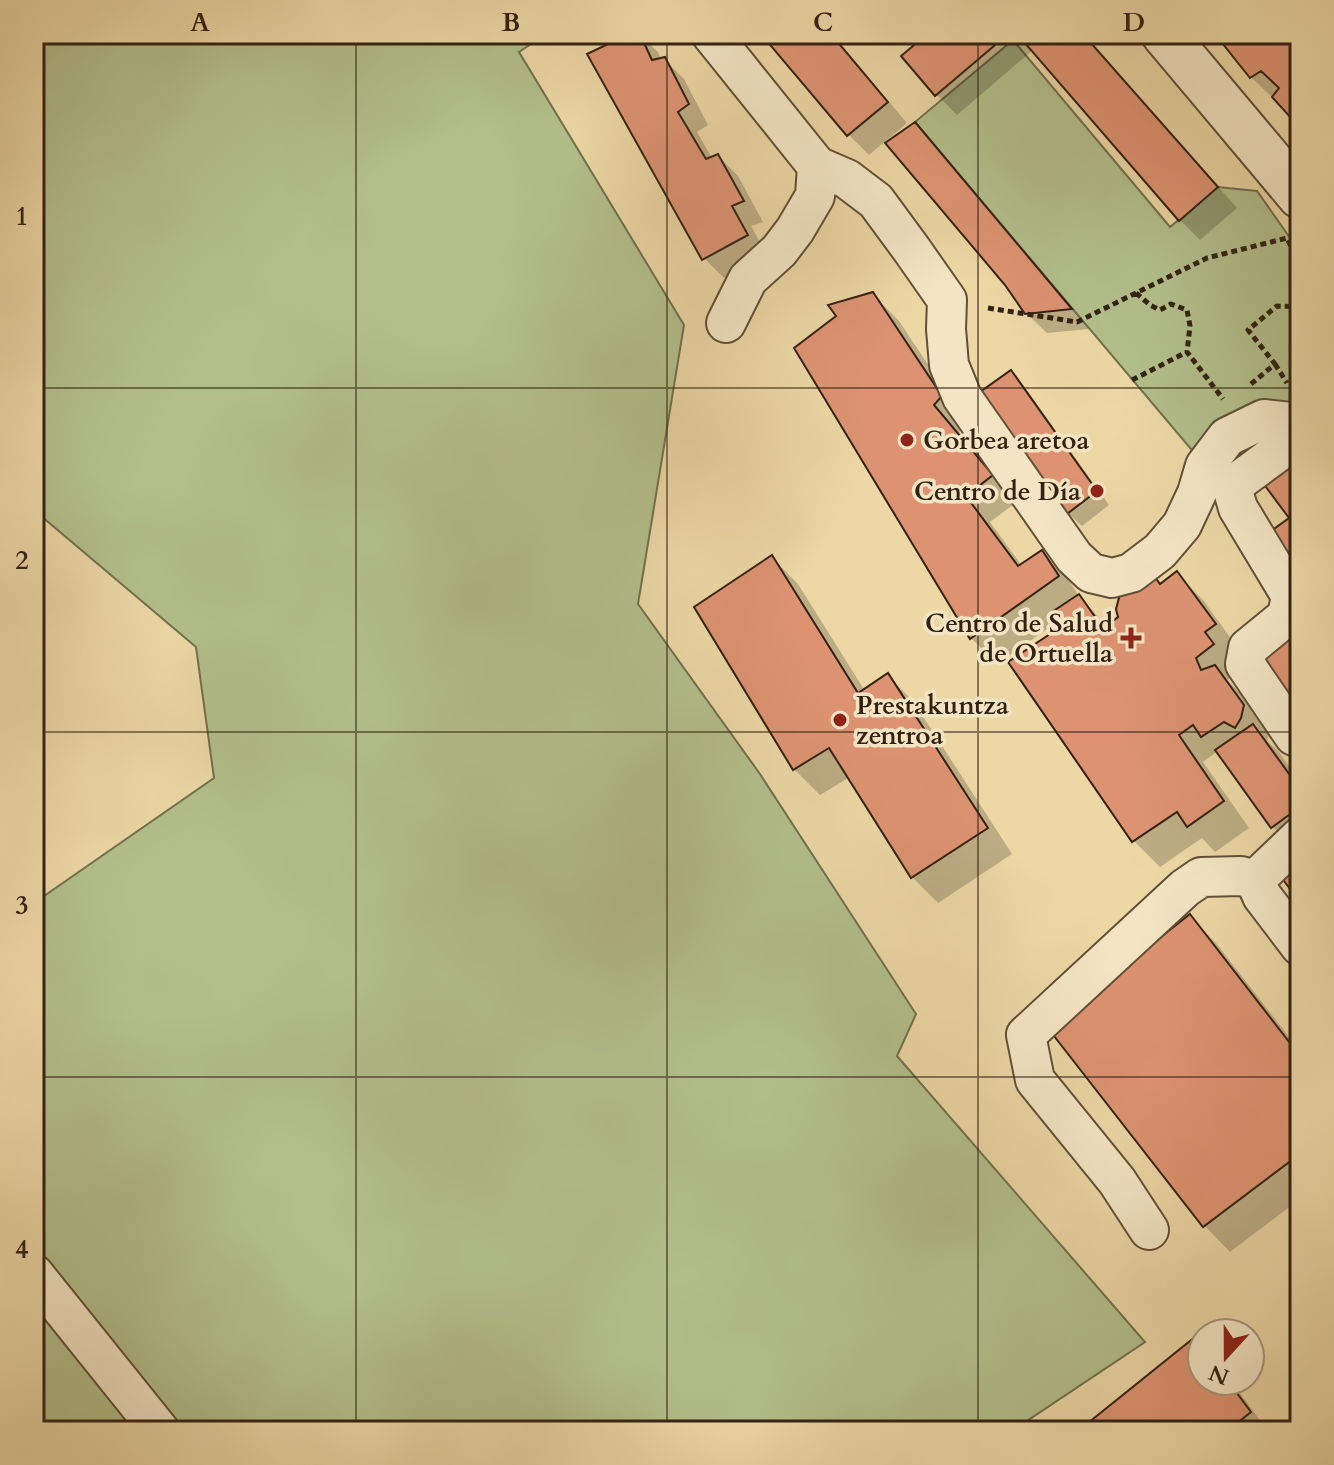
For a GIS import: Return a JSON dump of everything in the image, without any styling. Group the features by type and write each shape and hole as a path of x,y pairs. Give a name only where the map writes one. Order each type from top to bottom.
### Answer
{"street":[{"path":"711,34 817,166 847,179 876,201 947,300 949,365 962,397 1074,557 1091,573 1112,578 1131,573 1160,551 1182,525 1205,466 1227,437 1264,419 1300,423"},
{"path":"1164,34 1300,196"},
{"path":"726,323 748,279 779,251 815,196 817,166"},
{"path":"1300,436 1236,483 1234,494 1238,508 1291,596 1287,616 1248,648 1245,664 1294,736 1300,738"},
{"path":"1255,880 1300,837"},
{"path":"1149,1230 1117,1181 1035,1080 1026,1035 1185,888 1201,877 1241,876 1255,880"},
{"path":"1255,880 1262,896 1300,946"},
{"path":"34,1274 160,1431"}],"path":[{"path":"988,308 1077,322 1207,258 1287,238 1300,266"},
{"path":"1136,293 1160,310 1171,304 1187,310 1190,326 1187,352 1227,404"},
{"path":"1251,384 1275,364 1248,330 1277,306 1300,307"},
{"path":"1132,380 1187,352"}],"green space":[{"path":"34,34 546,34 519,52 684,325 638,604 760,774 916,1014 897,1056 1145,1342 1012,1431 34,1431 34,903 214,778 196,647 34,510"},
{"path":"1013,40 1170,227 1218,187 1257,191 1300,252 1300,407 1196,455 915,122"}],"building":[{"path":"629,34 640,34 652,60 665,57 689,104 678,112 706,159 718,154 744,201 732,206 748,235 702,260 587,54"},
{"path":"761,34 831,34 888,102 847,136"},
{"path":"916,34 1008,34 935,96 901,56 920,40"},
{"path":"1017,34 1083,34 1218,187 1179,221"},
{"path":"1215,34 1300,34 1300,128 1272,97 1279,88 1261,71 1250,78"},
{"path":"915,122 1072,309 1025,314 1005,285 885,143"},
{"name":"Gorbea aretoa","path":"873,292 942,396 934,405 993,475 966,496 1018,566 1042,550 1059,576 970,639 794,348 836,316 828,305"},
{"path":"1011,370 1097,491 1067,514 980,392"},
{"path":"1300,456 1300,579 1267,534 1289,518 1263,483"},
{"name":"Prestakuntza zentroa","path":"772,555 858,693 888,673 988,828 911,878 829,748 793,770 694,607"},
{"path":"1177,571 1216,624 1205,632 1214,644 1196,658 1201,670 1215,665 1244,705 1235,728 1224,722 1201,737 1193,725 1179,735 1224,801 1187,827 1177,812 1132,842 1008,662 1062,626 1052,612 1079,594 1103,628 1118,617 1116,609 1120,594 1153,574 1160,584"},
{"path":"1300,626 1300,719 1254,660"},
{"path":"1253,724 1300,789 1300,807 1271,828 1215,750"},
{"path":"1300,857 1300,902 1278,873"},
{"path":"1190,914 1300,1056 1300,1154 1203,1227 1047,1027"},
{"path":"1186,1344 1186,1397 1240,1397 1251,1412 1227,1431 1078,1431"}],"place":[{"name":"Gorbea aretoa","path":"907,440"},
{"name":"Centro de Día","path":"1097,491"},
{"name":"Centro de Salud de Ortuella","path":"1131,638"},
{"name":"Prestakuntza zentroa","path":"840,720"}]}
